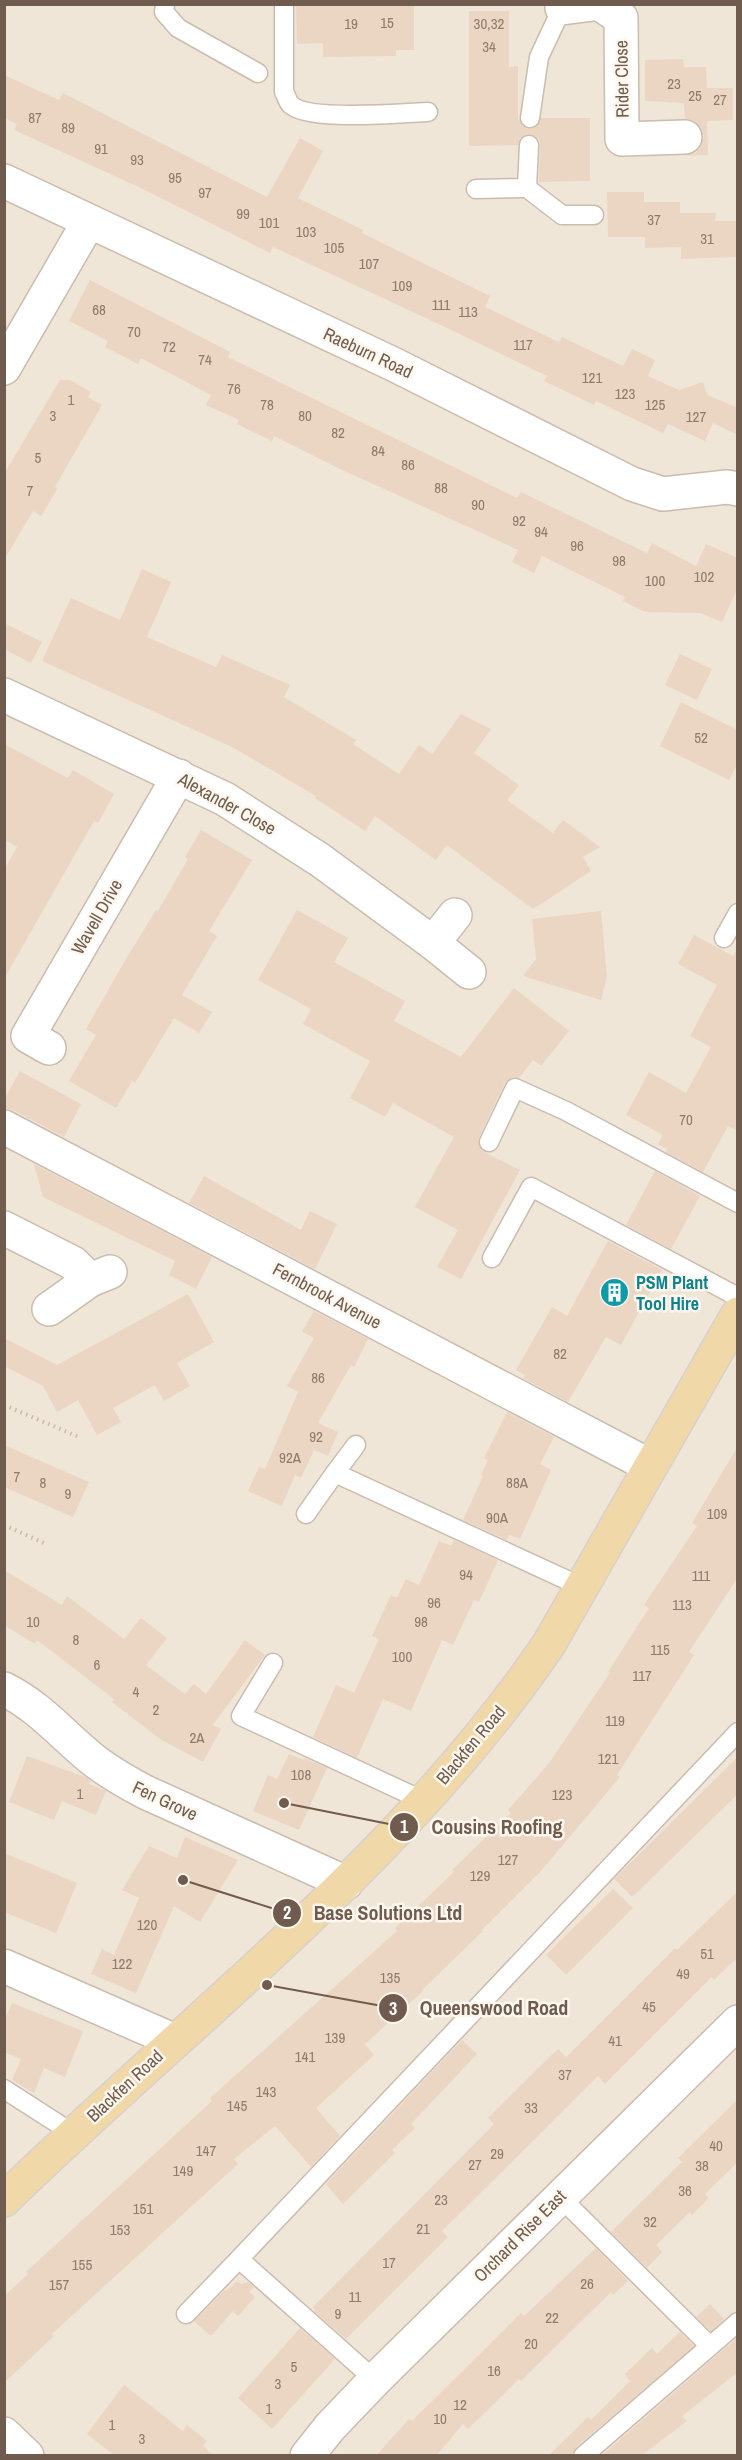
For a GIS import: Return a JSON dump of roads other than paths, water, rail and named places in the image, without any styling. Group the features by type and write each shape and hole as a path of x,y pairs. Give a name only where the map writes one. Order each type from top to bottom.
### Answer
{"main road":[{"name":"Blackfen Road","path":"4,2200 345,1882 424,1802 476,1741 549,1644 738,1314"}],"street":[{"name":"Rider Close","path":"600,4 621,18 622,139 685,137"},
{"name":"Raeburn Road","path":"4,182 393,364 632,484 663,494 727,487 738,489"},
{"path":"4,368 88,223"},
{"name":"Alexander Close","path":"4,696 178,776 255,816 346,879 470,972"},
{"name":"Wavell Drive","path":"49,1048 28,1036 178,776"},
{"path":"433,943 455,915"},
{"name":"Fernbrook Avenue","path":"4,1126 650,1466"},
{"path":"4,1227 100,1276 49,1309"},
{"name":"Fen Grove","path":"4,1689 22,1698 48,1717 94,1761 115,1776 145,1792 345,1882"},
{"path":"4,1966 176,2041"},
{"name":"Orchard Rise East","path":"307,2456 330,2427 375,2380 738,2022"},
{"path":"4,2434 27,2456"}],"lane":[{"path":"165,4 164,12 178,28 258,73"},
{"path":"284,4 284,92 290,104 301,111 359,116 428,112"},
{"path":"530,118 539,57 572,6"},
{"path":"527,188 529,145"},
{"path":"476,189 527,188 562,215 594,215"},
{"path":"724,938 738,913"},
{"path":"489,1142 515,1088 566,1111 738,1203"},
{"path":"492,1258 531,1187 738,1297"},
{"path":"306,1514 356,1445"},
{"path":"335,1473 582,1587"},
{"path":"273,1663 241,1716 424,1802"},
{"path":"186,2314 738,1732"},
{"path":"4,2089 74,2134"},
{"path":"560,2197 710,2346"},
{"path":"239,2259 375,2380"},
{"path":"583,2456 738,2322"}],"place":[{"name":"PSM Plant Tool Hire","path":"615,1293"},
{"name":"Cousins Roofing","path":"284,1803"},
{"name":"Base Solutions Ltd","path":"183,1880"},
{"name":"Queenswood Road","path":"267,1985"}]}
